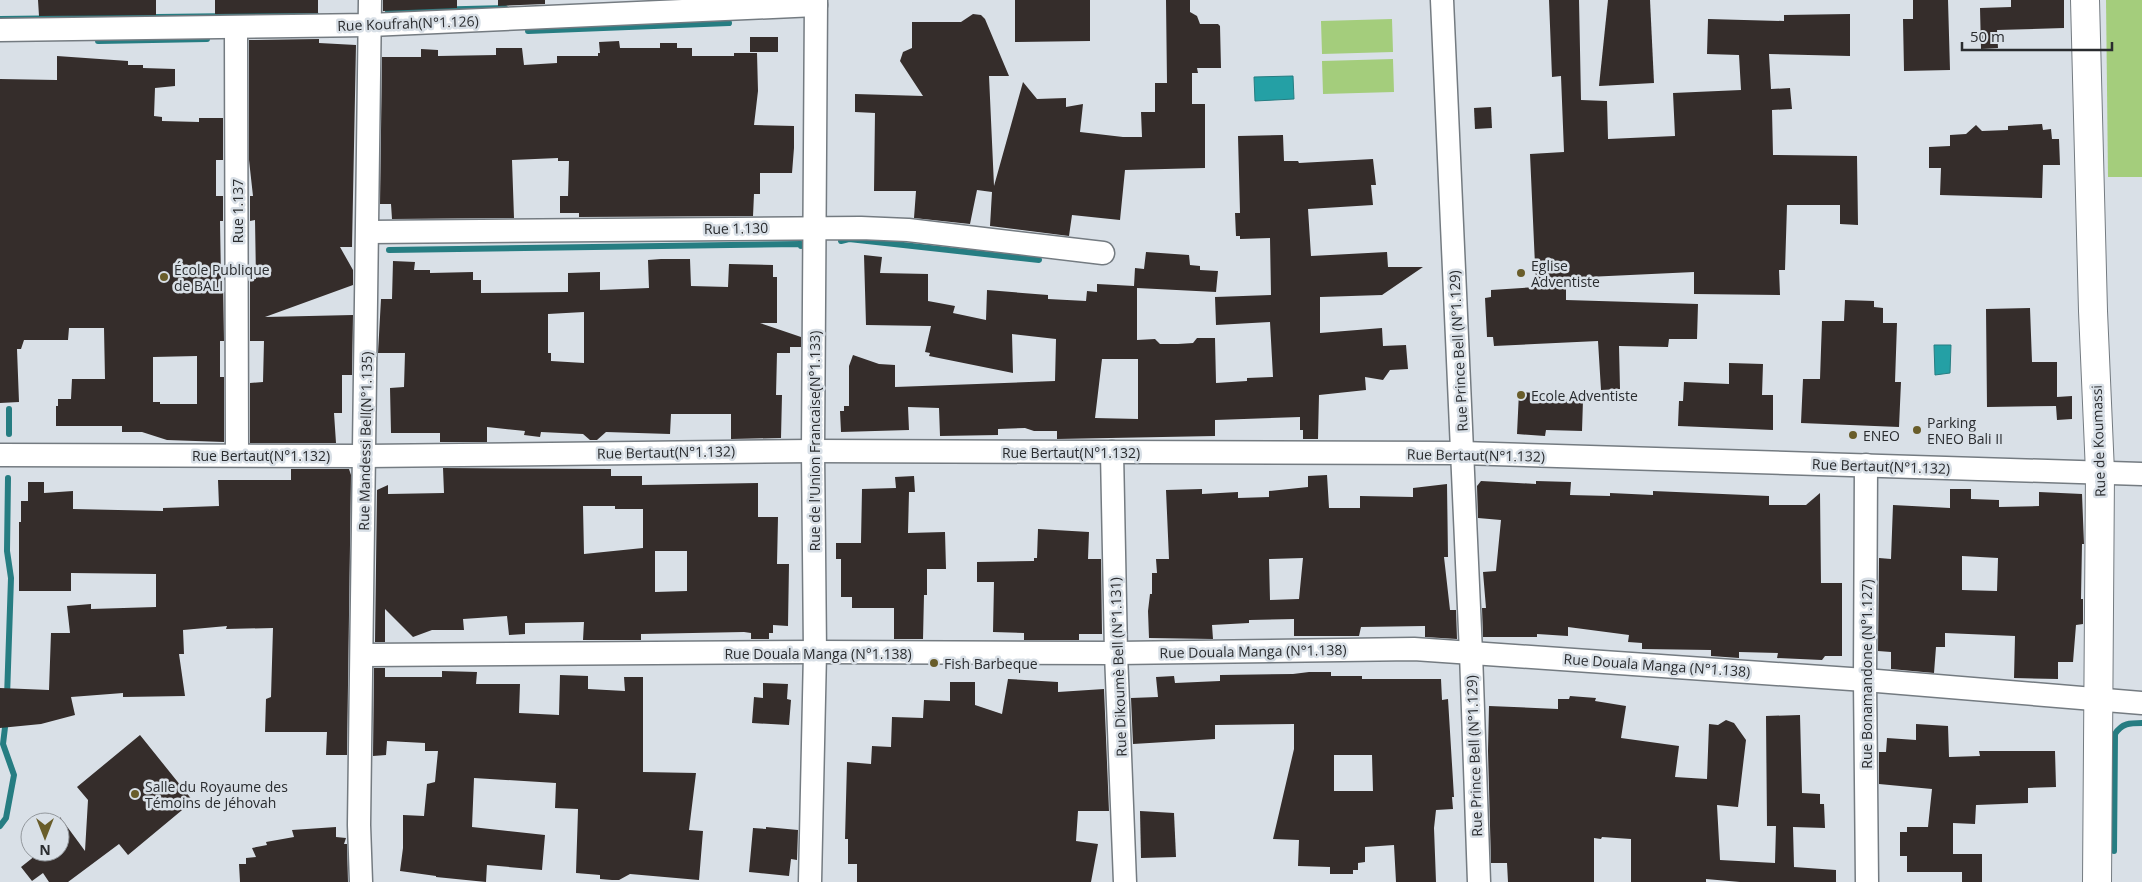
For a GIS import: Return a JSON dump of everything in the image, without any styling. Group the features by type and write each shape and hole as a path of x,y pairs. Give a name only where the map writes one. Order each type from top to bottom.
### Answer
{"main road":[{"name":"Rue de Koumassi","path":"2085,0 2093,311 2100,472 2097,882"}],"street":[{"name":"Rue Mandessi Bell(N°1.135)","path":"362,882 359,825 370,0"},
{"name":"Rue Prince Bell (N°1.129)","path":"1442,0 1471,652 1479,882"},
{"name":"Rue Koufrah(N°1.126)","path":"0,30 370,25 816,3"},
{"name":"Rue de l'Union Francaise(N°1.133)","path":"810,882 815,652 814,227 816,3"},
{"name":"Rue 1.137","path":"236,28 237,455"},
{"name":"Rue 1.130","path":"368,232 814,227 908,230 1103,253"},
{"name":"Rue Bertaut(N°1.132)","path":"0,454 365,456 814,451 1462,454 2142,474"},
{"name":"Rue Dikoumè Bell (N°1.131)","path":"1112,452 1116,653 1125,882"},
{"name":"Rue Bonamandone (N°1.127)","path":"1866,466 1865,680 1867,882"},
{"name":"Rue Douala Manga (N°1.138)","path":"362,655 815,652 1116,653 1414,649 1865,680 2142,703"}],"green space":[{"path":"2106,0 2142,0 2142,177 2108,177"},
{"path":"1392,19 1393,52 1322,54 1321,21"},
{"path":"1393,59 1394,92 1323,94 1322,61"}],"water":[{"path":"1293,76 1294,99 1255,101 1254,77"},
{"path":"1934,345 1951,345 1950,373 1935,375"}],"building":[{"path":"38,0 156,0 156,15 39,16"},
{"path":"215,0 318,0 318,13 215,14"},
{"path":"383,0 457,0 457,8 383,11"},
{"path":"498,0 545,0 545,4 498,6"},
{"path":"1015,0 1090,0 1090,41 1015,42"},
{"path":"1166,0 1190,0 1190,12 1197,16 1200,24 1218,24 1220,26 1221,68 1197,68 1198,73 1192,73 1192,104 1205,104 1205,168 1125,170 1120,220 1072,215 1069,236 990,226 992,192 977,190 970,224 914,218 916,191 874,191 875,113 855,112 855,94 923,96 900,61 903,52 912,48 912,22 961,22 973,14 981,15 985,19 1009,76 989,76 994,186 1023,82 1037,99 1066,98 1066,107 1083,104 1080,132 1123,137 1142,137 1141,112 1155,112 1155,83 1167,83"},
{"path":"1549,0 1579,0 1581,100 1607,101 1608,139 1675,136 1673,93 1741,90 1739,55 1707,54 1708,19 1784,21 1784,15 1850,14 1850,56 1769,54 1771,89 1790,88 1792,109 1772,110 1773,155 1857,156 1858,225 1840,224 1840,205 1787,205 1785,270 1779,270 1780,295 1694,294 1694,272 1566,278 1566,300 1698,304 1697,339 1669,339 1668,347 1619,346 1620,389 1601,390 1598,341 1494,346 1493,337 1487,337 1485,298 1491,297 1491,290 1536,287 1530,154 1564,152 1561,76 1552,77"},
{"path":"1608,0 1650,0 1654,83 1599,86"},
{"path":"1913,0 1948,0 1950,70 1904,71 1903,19 1913,19"},
{"path":"2011,0 2064,0 2064,28 1997,30 1998,48 1981,49 1980,8 2011,7"},
{"path":"750,37 778,37 778,52 750,52"},
{"path":"319,39 319,43 356,45 352,247 340,247 353,270 353,285 265,317 353,315 352,375 342,375 342,413 334,413 336,443 250,443 250,383 263,382 264,341 250,341 250,279 256,279 255,220 250,221 250,196 253,196 249,160 249,40"},
{"path":"619,41 620,48 660,48 660,43 677,43 677,48 692,48 692,56 734,56 734,53 757,53 758,91 754,125 794,126 794,148 792,173 760,173 760,194 754,194 753,216 579,217 579,213 560,213 560,196 568,196 569,161 558,161 558,158 512,160 514,218 392,219 391,204 380,204 382,57 421,57 421,49 438,50 438,56 496,55 496,48 522,48 524,65 557,63 557,56 598,56 598,53 600,53 599,42"},
{"path":"57,56 128,61 128,65 143,65 143,68 175,69 175,86 155,88 154,116 162,117 162,121 199,122 199,118 223,118 223,160 216,160 216,196 223,196 223,221 220,221 224,341 220,341 220,377 224,377 224,442 167,440 142,432 122,432 122,426 56,426 58,399 71,399 72,379 105,379 104,328 69,328 68,340 24,340 21,349 17,349 19,402 0,403 0,79 57,80","holes":["197,356 197,404 160,404 160,402 153,402 153,357"]},
{"path":"1491,107 1492,128 1475,129 1474,108"},
{"path":"2042,124 2043,130 2051,129 2052,139 2059,139 2060,165 2043,165 2042,198 1940,195 1941,168 1929,168 1929,147 1950,146 1950,135 1966,134 1976,125 1982,131 2008,130 2008,126"},
{"path":"1283,135 1284,161 1298,161 1299,163 1373,159 1376,185 1371,185 1373,205 1308,209 1311,256 1387,252 1388,267 1423,267 1382,295 1320,297 1320,333 1382,328 1383,346 1406,345 1408,369 1390,370 1383,380 1365,377 1366,390 1319,395 1318,439 1303,439 1303,430 1300,430 1300,417 1215,420 1215,436 1057,439 1057,431 1034,431 1025,428 998,429 998,435 940,436 939,408 908,407 909,430 841,432 840,411 844,411 844,406 849,406 849,366 853,355 879,364 895,365 895,387 1055,381 1056,339 1012,334 1013,373 929,356 930,353 925,352 931,326 866,325 864,255 882,257 880,273 928,274 928,301 955,306 953,313 986,320 987,290 1048,295 1048,299 1086,301 1087,291 1097,292 1097,284 1134,286 1135,268 1144,269 1146,252 1189,255 1190,265 1200,266 1200,270 1218,271 1216,292 1137,288 1137,340 1155,339 1160,344 1178,344 1193,343 1197,338 1215,338 1216,383 1247,381 1247,378 1273,377 1270,322 1216,325 1215,297 1271,295 1270,238 1240,239 1240,236 1236,236 1235,213 1240,213 1238,136","holes":["1102,359 1138,359 1138,419 1095,418"]},
{"path":"690,259 691,286 728,287 729,264 773,265 773,277 777,277 777,323 760,323 801,337 801,347 790,347 790,353 777,353 776,395 782,395 781,438 731,439 731,414 671,414 670,434 606,432 597,440 590,440 583,434 541,432 540,437 524,435 525,431 487,427 487,442 440,442 440,433 391,433 390,388 404,387 405,353 378,353 381,299 392,299 393,261 415,262 414,270 430,270 430,273 473,272 473,280 481,280 481,293 568,292 568,273 600,272 600,290 649,288 648,260","holes":["584,312 584,363 551,361 551,353 548,353 548,314"]},
{"path":"1845,300 1874,301 1874,307 1883,308 1883,323 1897,323 1895,382 1901,382 1899,427 1801,423 1803,379 1820,379 1822,321 1844,321"},
{"path":"2030,308 2032,362 2057,362 2057,397 2072,396 2072,419 2057,420 2056,406 1987,407 1986,309"},
{"path":"1729,363 1763,364 1762,395 1773,395 1773,430 1678,426 1679,401 1683,401 1684,382 1729,384"},
{"path":"1519,392 1534,393 1534,397 1583,400 1582,431 1546,430 1545,436 1517,434"},
{"path":"443,468 611,469 611,476 642,476 642,485 758,483 758,517 778,517 777,564 789,564 788,626 773,625 773,633 769,633 769,639 751,639 751,633 744,632 641,634 641,640 583,640 584,622 525,623 525,634 509,635 507,616 463,619 464,630 432,630 413,637 385,609 385,642 375,642 377,490 388,485 388,494 444,493","holes":["583,506 615,506 615,509 643,509 643,548 584,554","655,551 687,551 687,591 655,592"]},
{"path":"291,469 349,469 351,475 347,755 326,755 327,732 265,732 266,699 271,697 273,628 226,629 227,626 183,630 184,654 179,654 185,696 123,697 123,693 71,697 75,715 41,724 0,728 0,688 49,690 51,633 70,633 67,606 91,604 91,609 156,607 156,574 71,573 71,591 19,591 19,522 21,522 21,501 28,501 28,482 44,482 44,493 73,491 73,509 163,511 163,508 219,506 218,480 291,480"},
{"path":"1327,475 1329,508 1360,508 1360,496 1413,497 1413,488 1447,484 1448,557 1444,557 1450,610 1456,610 1457,639 1425,637 1425,626 1361,627 1359,636 1294,636 1294,619 1249,620 1249,623 1212,625 1213,639 1149,638 1148,611 1150,594 1152,594 1152,573 1157,573 1156,559 1169,559 1166,490 1202,489 1202,494 1238,492 1238,498 1269,497 1269,491 1308,487 1308,476","holes":["1303,558 1299,599 1270,600 1269,559"]},
{"path":"914,476 915,492 909,492 908,533 945,532 946,569 927,569 927,595 924,595 923,639 894,639 894,608 852,608 852,597 841,597 841,559 836,559 836,543 861,543 862,489 896,488 895,477"},
{"path":"1481,481 1536,484 1536,481 1571,482 1570,495 1610,496 1610,493 1653,495 1653,491 1769,496 1769,505 1806,505 1820,493 1821,583 1842,583 1842,656 1825,656 1822,660 1777,658 1778,653 1739,652 1739,658 1711,656 1711,650 1642,649 1642,643 1628,642 1629,635 1568,627 1568,636 1537,634 1537,637 1483,637 1482,608 1486,608 1483,572 1496,571 1501,520 1478,518 1477,486"},
{"path":"1950,489 1971,489 1971,499 1999,500 1999,507 2039,506 2039,492 2082,494 2084,544 2082,544 2081,599 2083,599 2083,624 2076,625 2073,662 2058,662 2058,679 2014,678 2015,636 1945,633 1945,647 1936,647 1934,673 1891,669 1891,652 1878,651 1879,558 1891,559 1893,505 1950,508","holes":["1962,556 1998,558 1997,591 1962,590"]},
{"path":"1038,529 1089,532 1088,559 1101,559 1102,634 1079,634 1079,640 1024,640 1024,633 993,632 994,582 977,582 977,562 1034,561 1034,558 1037,558"},
{"path":"374,668 385,668 385,677 442,677 442,671 477,672 476,684 520,684 519,713 559,715 560,675 588,676 588,689 625,691 624,677 643,677 643,772 696,773 689,830 703,831 699,880 630,874 619,880 612,880 600,879 600,875 576,873 578,809 555,808 556,783 474,778 472,827 545,835 542,870 487,865 486,882 400,871 403,848 403,815 424,816 427,784 435,782 438,751 425,751 425,743 387,741 386,755 373,756"},
{"path":"1331,672 1331,676 1362,676 1362,679 1441,679 1442,700 1448,699 1454,797 1452,797 1453,809 1436,810 1434,828 1436,882 1396,882 1394,845 1365,847 1365,862 1358,863 1358,870 1353,870 1353,874 1330,874 1330,867 1298,866 1299,840 1273,839 1294,749 1294,724 1215,725 1215,739 1133,744 1131,698 1158,697 1156,677 1174,676 1175,683 1220,681 1220,675","holes":["1334,755 1372,755 1373,791 1334,791"]},
{"path":"1008,679 1058,682 1058,692 1104,689 1109,811 1078,811 1076,841 1098,844 1091,882 857,882 857,864 848,864 848,839 845,839 847,762 871,764 872,746 891,747 892,717 923,718 924,700 950,701 950,682 975,682 975,705 1002,714"},
{"path":"763,683 788,684 787,699 791,700 789,725 752,723 754,697 763,698"},
{"path":"1570,696 1596,698 1595,701 1626,706 1621,738 1679,746 1675,777 1707,779 1709,724 1718,725 1726,720 1734,723 1746,740 1738,807 1717,805 1720,860 1775,863 1776,826 1767,826 1766,716 1800,715 1802,793 1820,794 1820,804 1824,804 1825,828 1793,827 1794,867 1836,870 1836,882 1740,882 1706,879 1706,882 1631,882 1631,839 1602,837 1601,839 1594,838 1594,882 1508,882 1507,863 1491,863 1488,751 1489,706 1558,709 1558,699 1569,699"},
{"path":"1916,724 1948,726 1949,757 1980,756 1979,751 2055,751 2056,787 2028,788 2028,803 1976,805 1975,824 1953,823 1953,854 1982,854 1982,882 1962,882 1962,872 1907,872 1907,856 1900,856 1900,832 1907,832 1907,827 1928,827 1932,789 1879,784 1879,752 1886,752 1887,738 1916,740"},
{"name":"Salle du Royaume des Témoins de Jéhovah","path":"140,735 193,801 128,855 119,844 68,882 49,882 43,873 32,881 21,867 27,862 70,862 70,831 85,851 88,800 77,787"},
{"path":"1140,811 1174,813 1176,857 1141,858"},
{"path":"336,827 336,837 346,838 344,844 347,844 348,882 240,882 239,864 246,864 246,858 256,857 252,848 267,845 266,842 294,837 292,830"},
{"path":"766,827 798,830 797,860 791,859 789,876 749,872 753,828 766,829"}],"waterway":[{"path":"388,11 505,8"},
{"path":"0,19 316,15"},
{"path":"528,31 729,23"},
{"path":"98,41 207,39"},
{"path":"841,241 849,239 1039,260"},
{"path":"389,250 801,244 801,246"},
{"path":"9,409 9,434"},
{"path":"7,697 11,578 7,551 8,478"},
{"path":"0,826 6,818 14,775 3,744 6,719"},
{"path":"2114,851 2115,734 2127,724 2142,723"}],"place":[{"name":"Eglise Adventiste","path":"1521,273"},
{"name":"École Publique de BALI","path":"164,277"},
{"name":"Ecole Adventiste","path":"1521,395"},
{"name":"Parking ENEO Bali II","path":"1917,430"},
{"name":"ENEO","path":"1853,435"},
{"name":"Fish Barbeque","path":"934,663"},
{"name":"Salle du Royaume des Témoins de Jéhovah","path":"135,794"}]}
